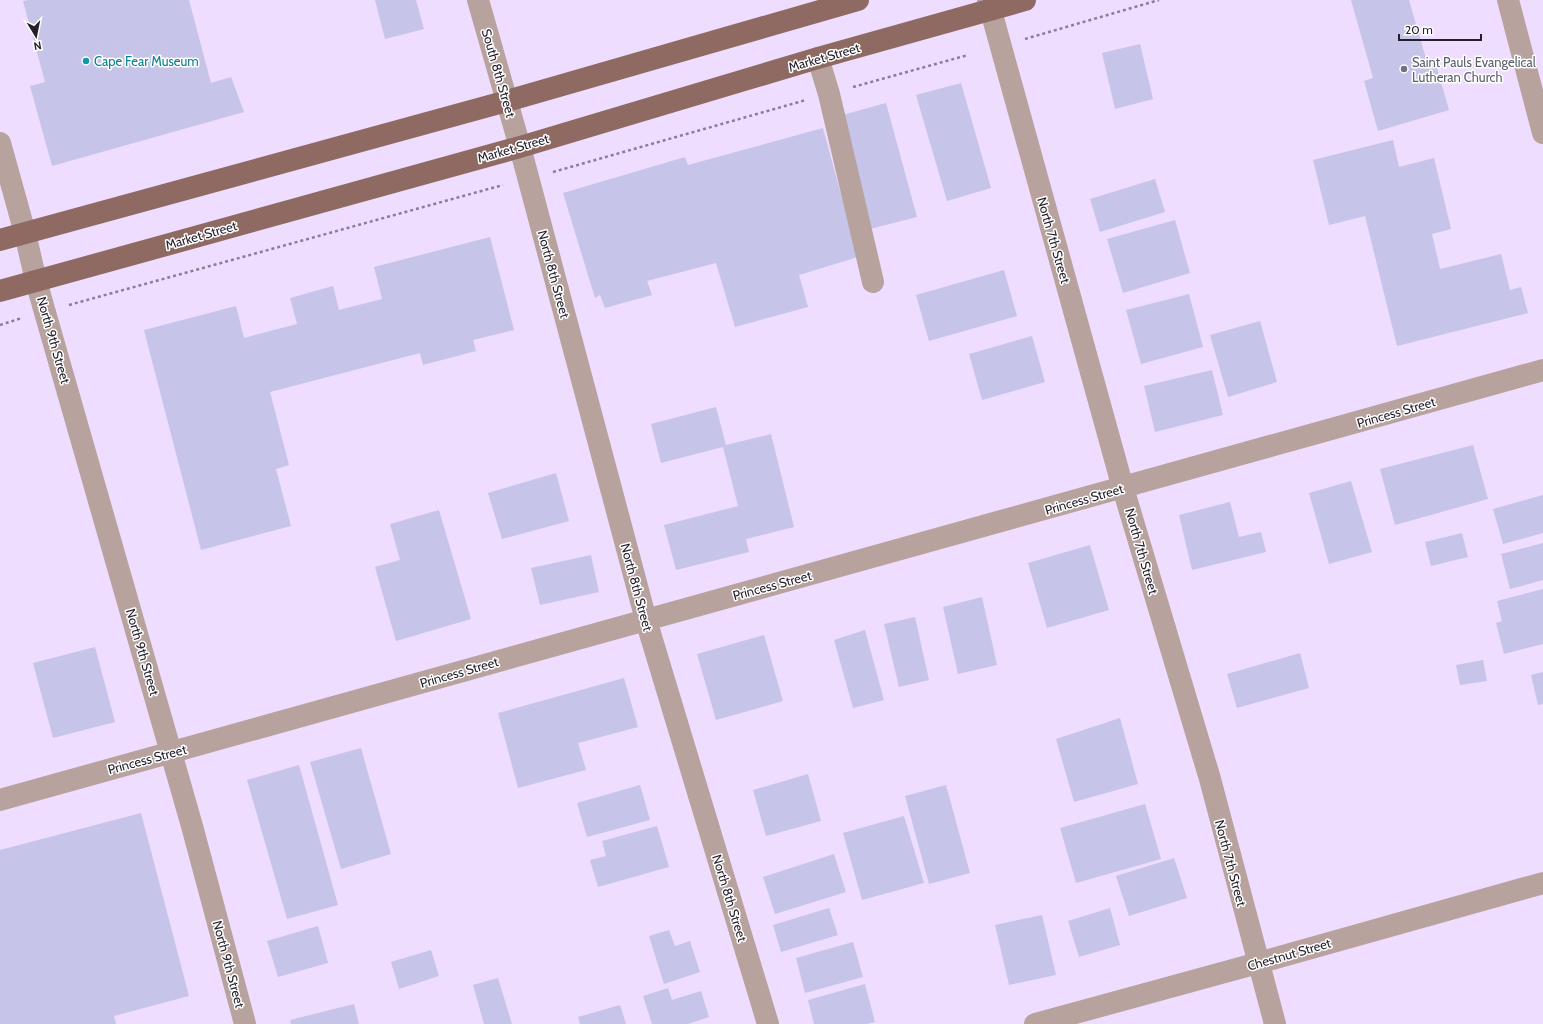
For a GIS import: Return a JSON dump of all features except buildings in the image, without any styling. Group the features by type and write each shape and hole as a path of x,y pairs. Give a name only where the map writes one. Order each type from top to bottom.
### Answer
{"main road":[{"path":"0,240 507,101 858,0"},
{"name":"Market Street","path":"0,291 520,147 989,5 1025,0"}],"street":[{"name":"South 8th Street","path":"478,0 520,147"},
{"path":"1508,0 1543,133"},
{"name":"North 7th Street","path":"989,5 1124,488 1210,779 1275,1024"},
{"path":"818,58 829,94 873,282"},
{"name":"North 9th Street","path":"0,143 25,233 36,281 171,753 245,1024"},
{"name":"North 8th Street","path":"520,147 646,620 768,1024"},
{"name":"Princess Street","path":"0,800 1543,370"},
{"name":"Chestnut Street","path":"1035,1024 1543,883"}],"path":[{"path":"1024,39 1159,0"},
{"path":"0,324 968,55"}],"place":[{"name":"Cape Fear Museum","path":"86,61"},
{"name":"Saint Pauls Evangelical Lutheran Church","path":"1404,69"}]}
